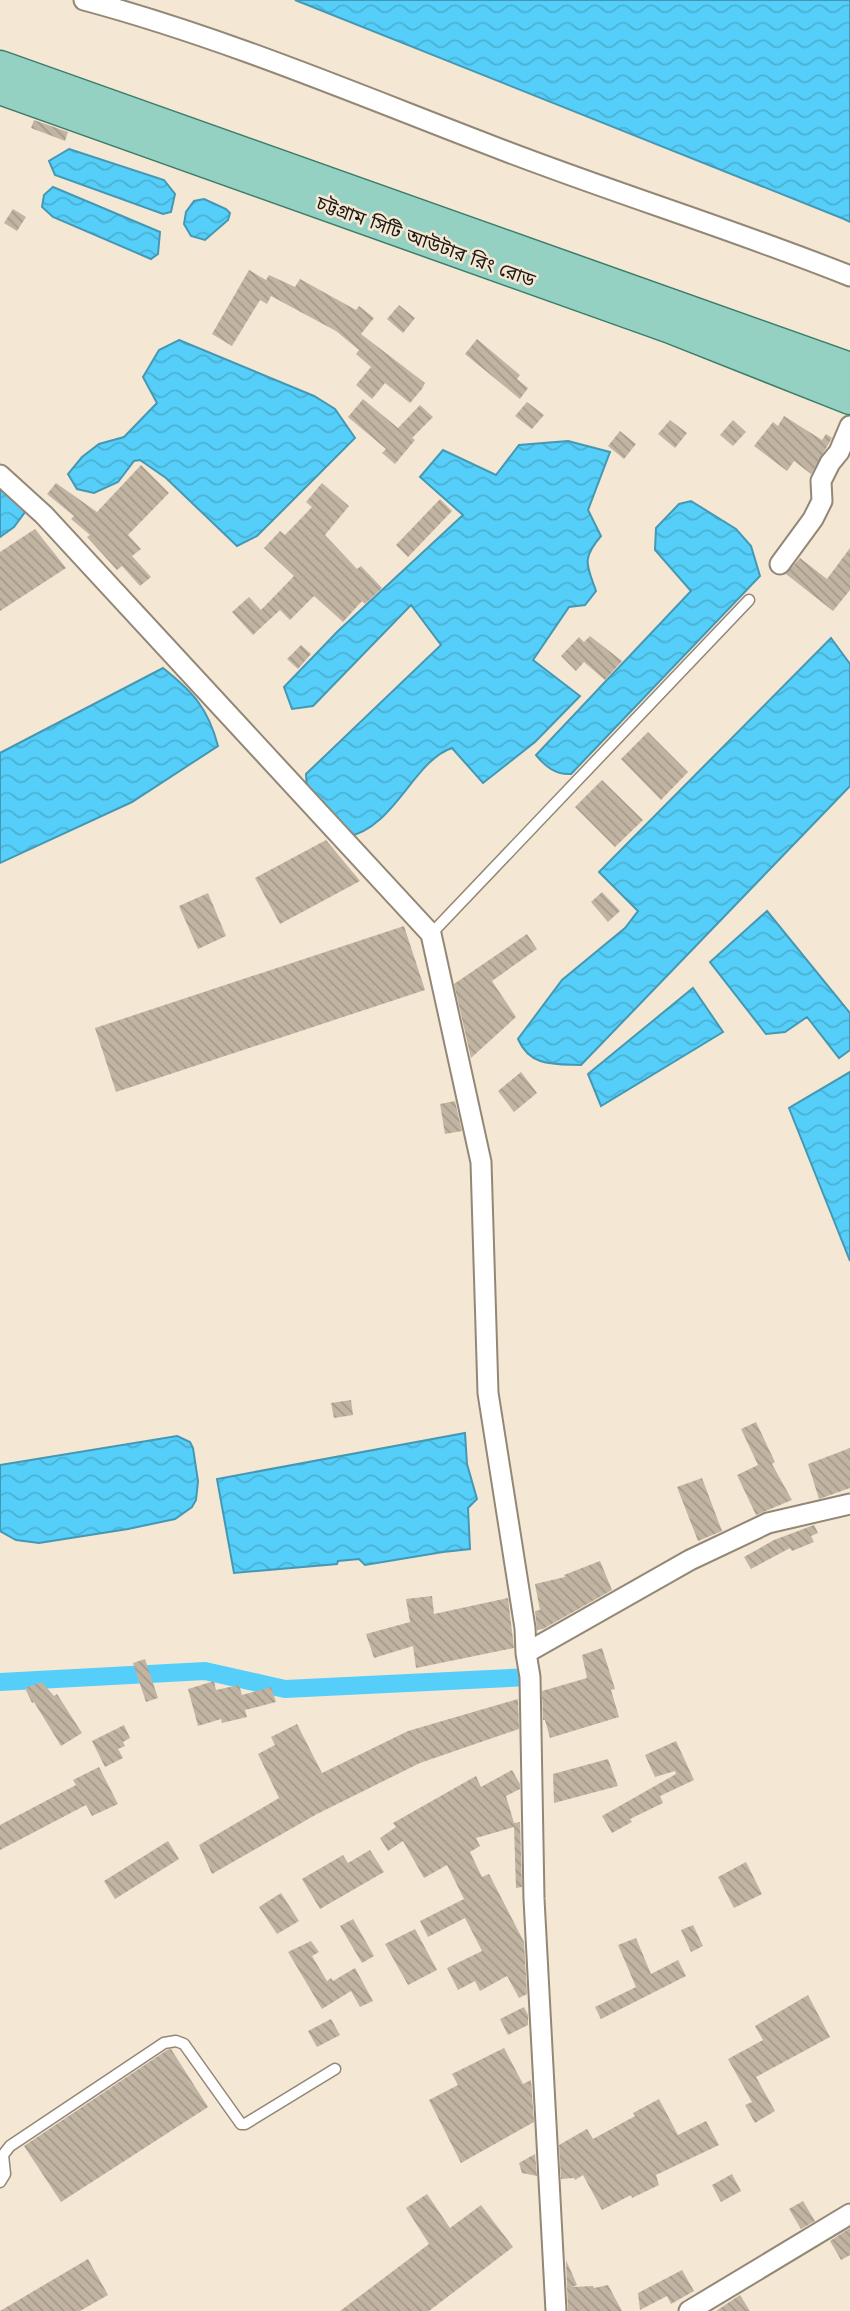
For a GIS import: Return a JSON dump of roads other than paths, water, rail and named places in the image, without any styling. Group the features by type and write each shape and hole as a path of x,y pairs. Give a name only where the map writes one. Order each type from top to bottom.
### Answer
{"main road":[{"name":"চট্টগ্রাম সিটি আউটার রিং রোড","path":"0,66 850,368"},
{"name":"চট্টগ্রাম সিটি আউটার রিং রোড","path":"0,89 668,327 850,399"}],"street":[{"path":"84,0 292,67 487,144 766,242 850,276"},
{"path":"780,564 818,510 822,501 821,481 839,452 850,426"},
{"path":"0,475 44,515 431,934 481,1161 488,1394 525,1628 530,1676 534,1899 556,2311"},
{"path":"526,1653 690,1560 768,1523 850,1504"},
{"path":"689,2311 850,2214"}],"lane":[{"path":"431,934 749,600"},
{"path":"0,2182 5,2174 3,2155 10,2146 164,2043 176,2040 184,2044 242,2124 335,2069"}],"water":[{"path":"295,0 850,0 850,222 844,219"},
{"path":"69,149 164,180 175,194 171,212 163,214 55,175 49,161"},
{"path":"53,187 160,232 158,254 151,259 53,217 42,207 44,195"},
{"path":"204,199 230,213 228,220 205,240 191,236 184,224 186,212 194,201"},
{"path":"179,340 314,396 335,409 355,438 257,536 237,546 166,478 140,460 134,461 118,482 94,493 77,489 68,474 82,457 99,444 124,437 157,403 143,377 159,350"},
{"path":"568,441 610,452 588,510 601,536 588,557 590,575 596,591 585,605 569,607 533,660 580,696 535,742 483,783 452,748 438,755 426,766 378,821 363,831 346,837 307,790 306,774 441,645 411,605 313,706 292,709 284,687 338,631 463,515 420,477 443,450 496,475 519,445"},
{"path":"0,486 25,512 14,527 0,537"},
{"path":"691,501 736,529 751,546 760,576 571,774 555,771 536,755 691,591 655,550 656,528 679,504"},
{"path":"831,638 850,664 850,786 581,1065 544,1062 529,1055 518,1039 562,980 625,928 638,911 599,872"},
{"path":"163,668 198,702 209,721 218,746 132,802 0,863 0,753"},
{"path":"767,911 850,1013 850,1050 839,1058 807,1017 785,1032 766,1034 710,962"},
{"path":"693,988 723,1032 601,1106 588,1074"},
{"path":"850,1072 850,1261 789,1108"},
{"path":"465,1433 467,1464 477,1499 468,1508 470,1549 365,1565 359,1559 338,1561 337,1564 234,1573 217,1479"},
{"path":"177,1436 190,1442 193,1448 198,1481 196,1500 192,1507 175,1519 39,1543 16,1540 0,1531 0,1465"}],"waterway":[{"path":"0,1682 205,1671 285,1689 530,1677"}]}
